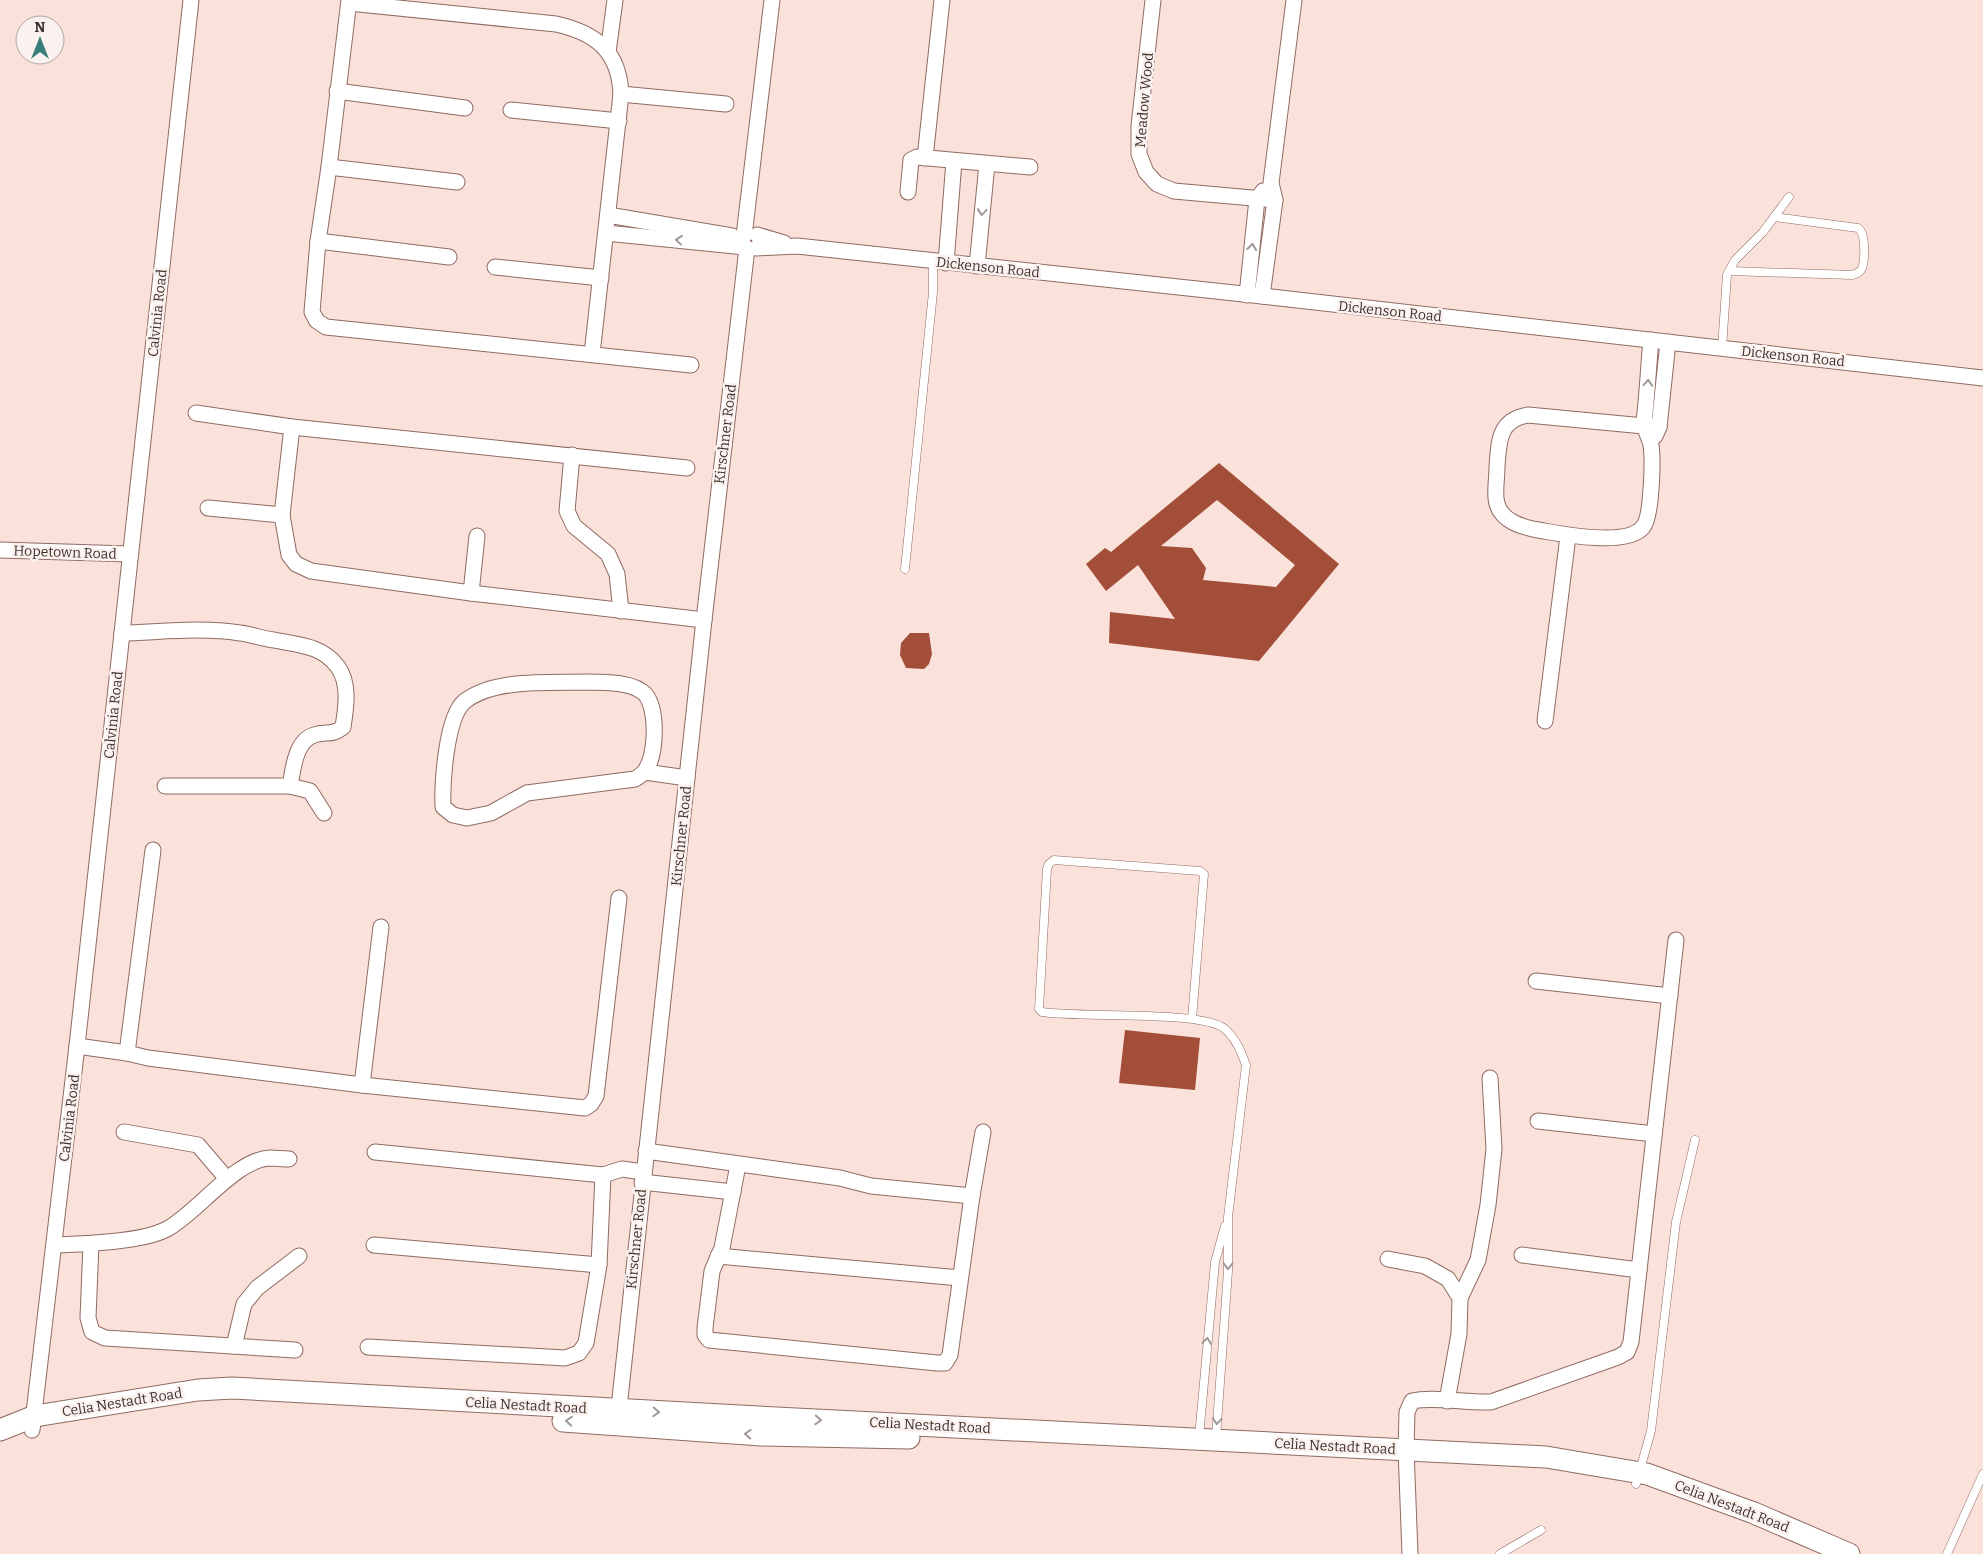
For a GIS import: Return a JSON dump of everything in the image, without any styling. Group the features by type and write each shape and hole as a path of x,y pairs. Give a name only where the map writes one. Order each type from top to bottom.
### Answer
{"street":[{"name":"Calvinia Road","path":"34,1423 191,0"},
{"path":"608,52 616,0"},
{"name":"Kirschner Road","path":"618,1417 704,620 749,241 749,206 772,0"},
{"path":"925,158 942,0"},
{"name":"Meadow Wood","path":"1153,0 1139,126 1139,154 1146,172 1158,184 1174,191 1275,200"},
{"path":"1262,296 1275,200 1271,183 1294,0"},
{"path":"592,354 619,122 621,94 620,77 616,63 608,52 592,38 573,28 556,24 349,2 318,241 312,312 317,321 326,327 691,365"},
{"path":"337,91 465,108"},
{"path":"621,94 726,104"},
{"path":"511,110 619,122"},
{"path":"908,192 911,160 917,157 1030,167"},
{"path":"940,262 954,161"},
{"path":"977,266 986,164"},
{"path":"329,167 457,182"},
{"path":"1247,295 1257,199 1271,183"},
{"path":"608,215 749,241"},
{"path":"606,233 749,241"},
{"path":"318,241 449,257"},
{"name":"Dickenson Road","path":"749,241 1262,296 1983,378"},
{"path":"495,266 600,278"},
{"path":"1651,340 1652,427 1650,509 1643,528 1633,534 1607,538 1568,536 1527,528 1513,523 1500,511 1496,496 1499,443 1504,429 1519,417 1528,415 1652,427"},
{"path":"1652,427 1668,342"},
{"path":"196,413 292,427 687,468"},
{"path":"292,427 282,514 289,555 296,564 310,571 704,620"},
{"path":"572,455 567,511 574,526 608,554 617,574 621,611"},
{"path":"208,508 282,514"},
{"path":"471,592 477,536"},
{"path":"1546,721 1568,536"},
{"name":"Hopetown Road","path":"0,550 130,554"},
{"path":"122,632 217,631 242,633 311,646 327,655 339,668 346,684 344,727 335,733 313,735 302,744 297,755 290,786"},
{"path":"645,772 652,754 654,725 653,710 644,694 630,686 588,682 518,684 488,690 465,701 455,715 446,756 442,787 443,807 453,815 467,818 491,813 527,793 635,780 645,772 687,778"},
{"path":"165,786 290,786 310,791 324,813"},
{"path":"127,1053 153,850"},
{"path":"77,1046 148,1058 362,1085 585,1108 591,1104 596,1096 619,898"},
{"path":"362,1085 381,927"},
{"path":"1410,1554 1406,1454 1407,1412 1412,1401 1422,1399 1491,1402 1618,1357 1627,1352 1631,1342 1676,940"},
{"path":"1536,981 1670,996"},
{"path":"1447,1401 1459,1334 1460,1298 1478,1260 1488,1205 1494,1149 1490,1078"},
{"path":"1538,1121 1654,1134"},
{"path":"124,1132 198,1145 227,1179"},
{"path":"738,1165 722,1248 712,1271 705,1328 705,1335 709,1340 936,1364 945,1362 950,1355 972,1196 983,1132"},
{"path":"646,1151 840,1178 871,1186 972,1196"},
{"path":"375,1152 603,1175 622,1169 643,1177 733,1192"},
{"path":"54,1245 91,1244 150,1235 167,1230 184,1218 227,1179 255,1161 269,1158 289,1159"},
{"path":"368,1347 565,1358 579,1353 586,1343 599,1265 603,1175"},
{"path":"91,1244 88,1318 92,1332 105,1338 295,1350"},
{"path":"374,1244 599,1265"},
{"path":"1522,1255 1639,1270"},
{"path":"234,1346 244,1304 257,1288 299,1256"},
{"path":"718,1256 960,1278"},
{"path":"1388,1259 1425,1266 1448,1280 1460,1298"},
{"name":"Celia Nestadt Road","path":"0,1430 34,1423 240,1400 618,1417 770,1435 1207,1445 1406,1454 1582,1471 1637,1478 1692,1489 1849,1554"},
{"name":"Celia Nestadt Road","path":"0,1444 34,1423"},
{"name":"Celia Nestadt Road","path":"1637,1478 1819,1554"}],"lane":[{"path":"1722,348 1727,275 1736,260 1763,232 1789,197"},
{"path":"1730,271 1852,275 1858,274 1862,268 1864,236 1858,228 1774,217"},
{"path":"905,569 933,292 940,262"},
{"path":"1192,1019 1204,874 1200,871 1054,860 1049,864 1047,869 1039,1008 1042,1012 1192,1019 1208,1022 1224,1028 1238,1044 1246,1065 1228,1217 1228,1271 1207,1445"},
{"path":"1637,1478 1651,1431 1676,1222 1696,1140"},
{"path":"1207,1445 1215,1262 1228,1217"},
{"path":"1947,1554 1983,1474"},
{"path":"1500,1554 1541,1530"}],"building":[{"path":"1219,463 1339,564 1259,661 1109,643 1110,612 1175,619 1138,565 1106,591 1086,564 1105,548 1111,552","holes":["1217,500 1295,565 1276,587 1203,580 1206,568 1192,548 1161,546"]},
{"path":"910,633 929,633 932,654 929,664 924,669 906,668 900,655 901,643"},
{"path":"1125,1030 1200,1038 1195,1090 1119,1083"}]}
